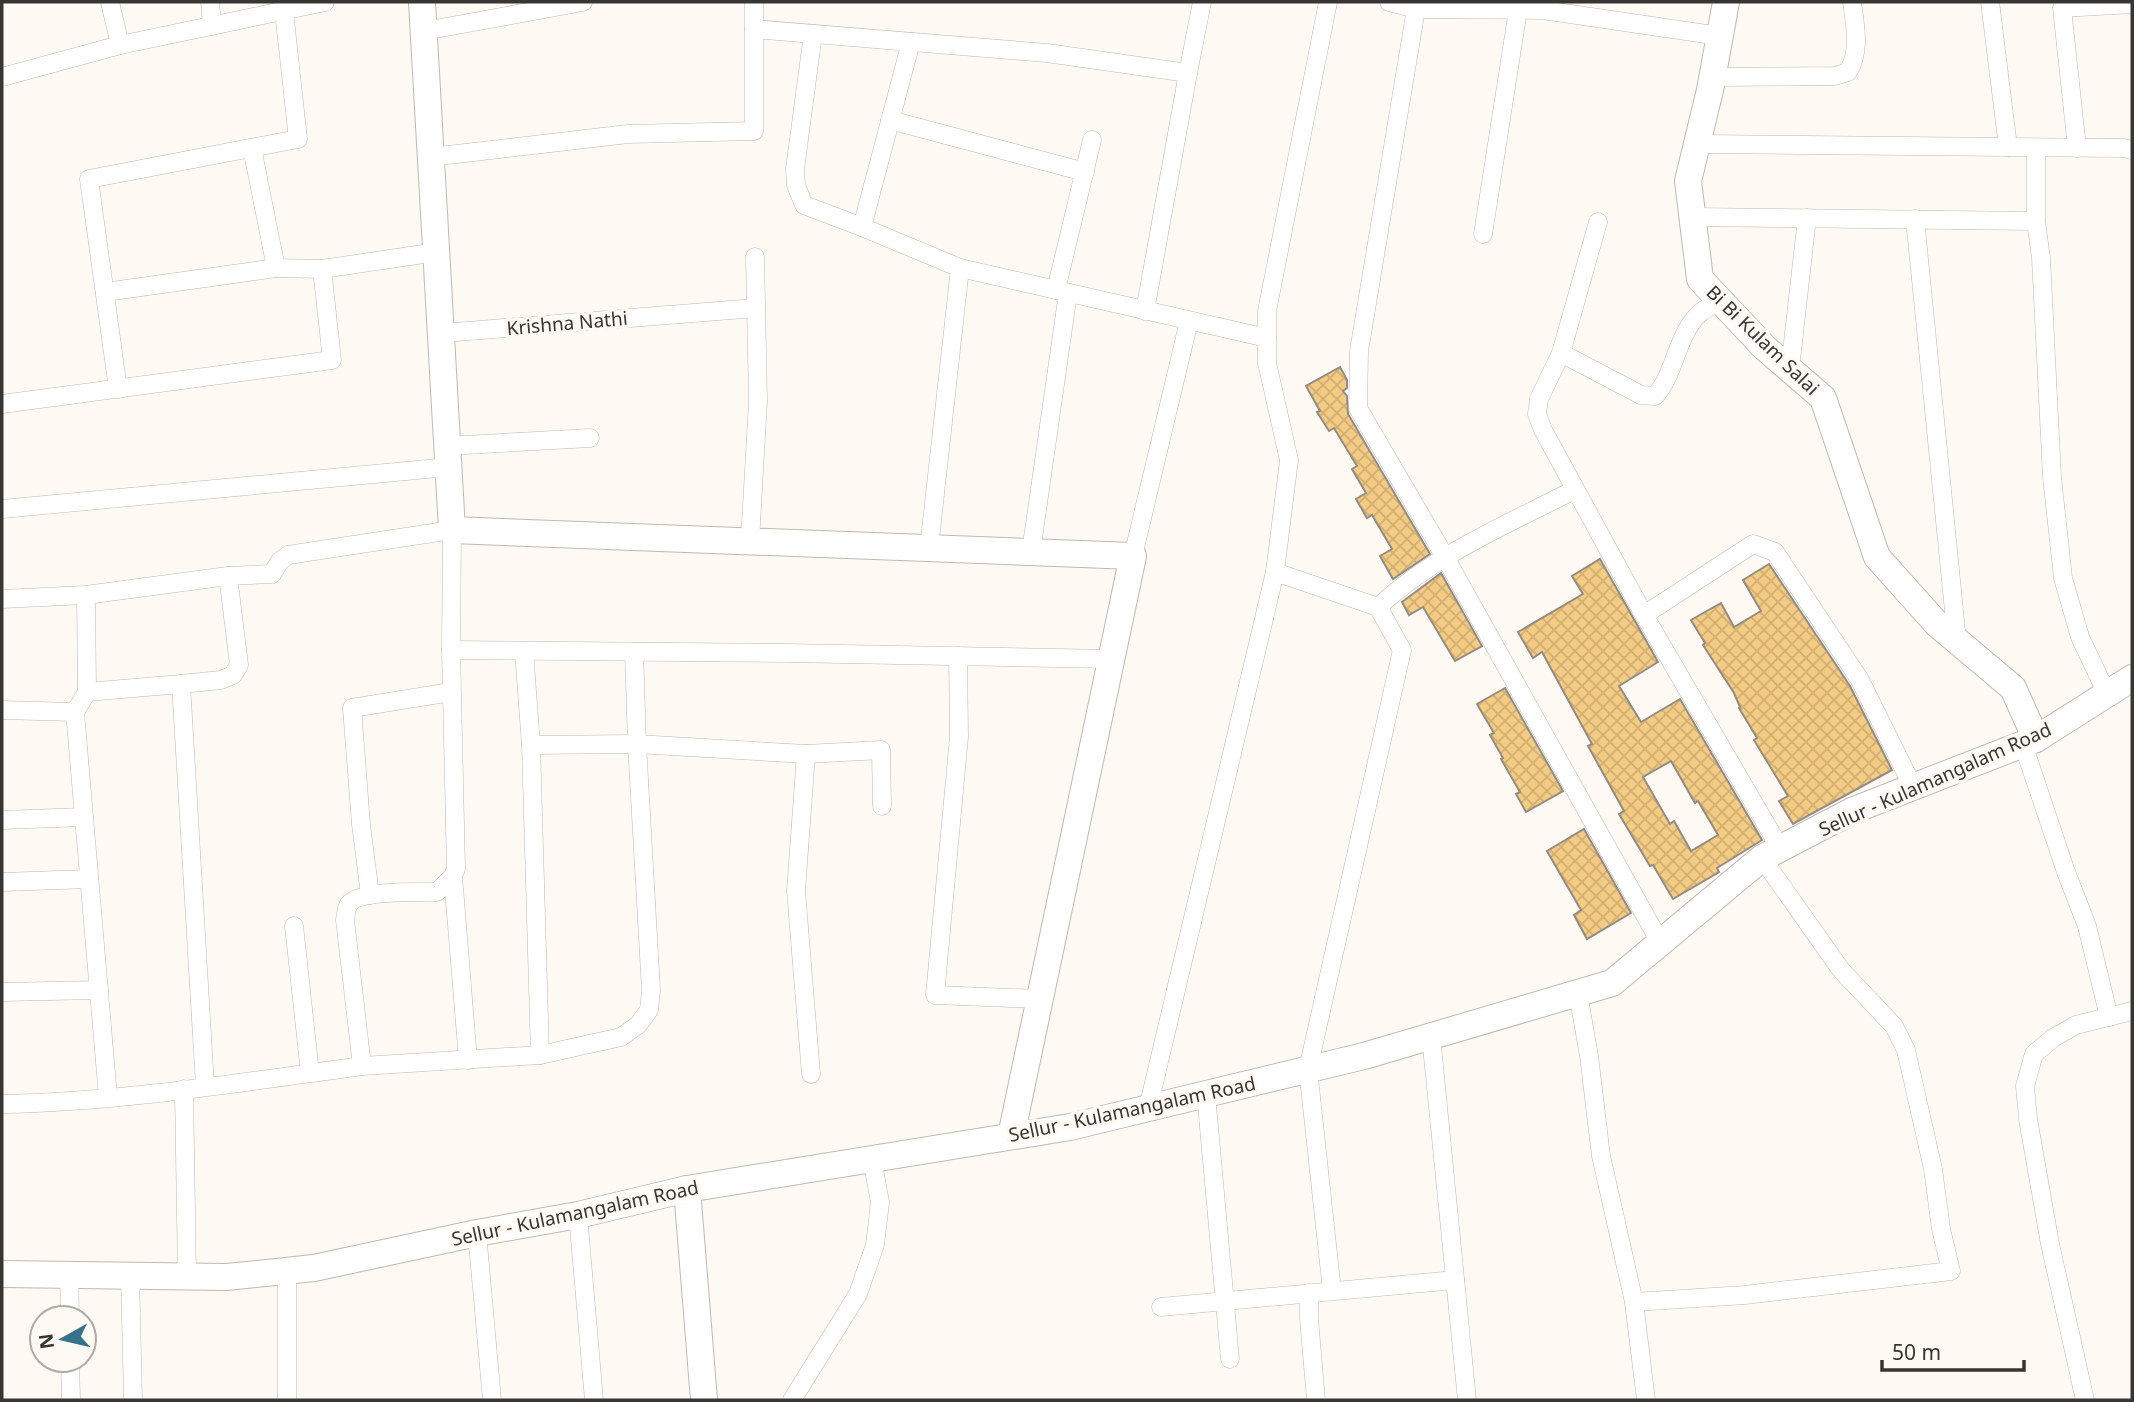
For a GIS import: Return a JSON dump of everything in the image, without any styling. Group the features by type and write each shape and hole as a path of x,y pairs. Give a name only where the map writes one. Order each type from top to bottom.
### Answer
{"street":[{"path":"110,2 120,45"},
{"path":"210,2 212,26"},
{"path":"2,77 120,45 212,26 283,6 325,2"},
{"path":"362,1066 345,920 348,905 356,898 370,895 437,891 453,876 456,869 451,650 452,530 443,333 422,2"},
{"path":"424,32 583,2"},
{"path":"431,156 628,134 754,131 754,2"},
{"path":"1145,311 1202,2"},
{"path":"1148,1108 1275,572 1289,460 1267,363 1267,311 1328,2"},
{"path":"1389,2 1416,9 1518,10 1564,7 1720,36"},
{"name":"Bi Bi Kulam Salai","path":"1726,2 1713,77 1689,181 1700,279 1765,348 1823,398 1877,557 1937,624 2013,688 2030,741"},
{"path":"1713,77 1835,76 1849,72 1856,59 1857,42 1852,2"},
{"path":"1990,2 2008,148"},
{"path":"2077,148 2062,5 2132,4"},
{"path":"118,389 89,179 298,139 283,6"},
{"path":"1416,9 1359,351 1358,408 1445,557 1660,942"},
{"path":"1483,234 1518,10"},
{"path":"754,29 1047,53 1188,73"},
{"path":"813,34 795,169 796,185 804,205 960,268 1267,338"},
{"path":"862,227 911,41"},
{"path":"890,120 1085,172"},
{"path":"1031,552 1062,291 1092,141"},
{"path":"1697,144 2132,150"},
{"path":"252,148 276,268"},
{"path":"2036,148 2036,221 2041,258 2052,477 2063,578 2080,637 2107,694"},
{"path":"1693,217 2036,221"},
{"path":"1790,369 1807,218"},
{"path":"1915,219 1957,641"},
{"path":"1598,222 1561,354 1538,399 1537,414 1574,490 1813,928 1841,971 1894,1026 1906,1050 1933,1169 1941,1229 1951,1271 1745,1295 1634,1302"},
{"path":"105,292 276,268 322,269 437,252"},
{"path":"750,541 758,401 755,257"},
{"path":"929,548 960,268"},
{"path":"2,404 332,360 322,269"},
{"path":"1561,354 1641,395 1655,397 1662,389 1693,322 1702,312 1721,301"},
{"name":"Krishna Nathi","path":"443,333 756,308"},
{"path":"1010,1136 1133,556 1189,321"},
{"path":"2,509 590,438"},
{"path":"1378,607 1400,587 1445,557 1574,490"},
{"path":"2,598 86,595 228,576 272,574 280,561 288,555 452,530 1133,556"},
{"path":"1644,615 1753,544 1775,552 1860,680 1913,787"},
{"path":"1275,572 1378,607 1402,650 1308,1069 1332,1292"},
{"path":"87,692 221,680 233,676 239,665 228,576"},
{"path":"86,595 87,692 75,712 108,1097"},
{"path":"451,650 1111,659"},
{"path":"524,650 531,745 540,1055"},
{"path":"2,1104 51,1103 184,1089 362,1066 540,1055 621,1037 638,1025 649,1010 651,990 634,652"},
{"path":"957,656 959,737 935,995 1040,999"},
{"name":"Sellur - Kulamangalam Road","path":"2,1274 227,1277 314,1268 477,1233 578,1215 687,1189 1070,1127 1431,1036 1612,983 1771,853 1854,810 2030,741 2132,678"},
{"path":"181,684 205,1086"},
{"path":"370,895 361,824 352,708 452,692"},
{"path":"2,710 75,712"},
{"path":"2030,741 2066,872 2087,926 2109,1017"},
{"path":"531,745 637,744 806,754 881,750 882,806"},
{"path":"806,754 796,891 811,1074"},
{"path":"2,820 84,817"},
{"path":"453,876 468,1060"},
{"path":"2,882 89,879"},
{"path":"294,926 310,1073"},
{"path":"2,992 99,990"},
{"path":"1578,993 1601,1156 1634,1302 1646,1400"},
{"path":"2085,1400 2050,1244 2028,1119 2025,1086 2034,1054 2053,1038 2076,1025 2132,1011"},
{"path":"1431,1036 1467,1400"},
{"path":"184,1089 187,1276"},
{"path":"1206,1094 1230,1359"},
{"path":"792,1400 858,1294 875,1245 880,1202 872,1159"},
{"path":"687,1189 704,1400"},
{"path":"578,1215 594,1400"},
{"path":"477,1233 492,1400"},
{"path":"287,1271 287,1400"},
{"path":"69,1274 70,1304"},
{"path":"130,1275 133,1400"},
{"path":"1161,1307 1455,1280"},
{"path":"1309,1293 1316,1400"},
{"path":"70,1374 71,1400"}],"building":[{"path":"1340,367 1347,380 1347,388 1343,391 1347,396 1348,414 1430,554 1393,579 1380,556 1392,549 1372,515 1367,518 1356,499 1366,493 1352,469 1357,466 1334,428 1329,431 1306,386"},
{"path":"1600,559 1658,662 1619,686 1641,722 1680,699 1762,840 1717,868 1719,872 1673,899 1619,814 1624,811 1588,746 1592,744 1542,652 1533,658 1518,632 1583,594 1572,576","holes":["1671,761 1695,803 1698,801 1718,835 1691,851 1674,821 1670,824 1643,777"]},
{"path":"1769,564 1850,686 1892,770 1793,824 1779,801 1788,796 1754,740 1757,738 1739,708 1734,693 1703,645 1705,643 1691,620 1721,603 1734,627 1761,611 1743,580"},
{"path":"1441,573 1482,646 1455,661 1423,607 1409,615 1402,602"},
{"path":"1505,688 1563,791 1526,812 1516,794 1520,792 1490,735 1494,733 1477,704"},
{"path":"1584,829 1631,913 1587,939 1574,915 1581,910 1547,851"}]}
